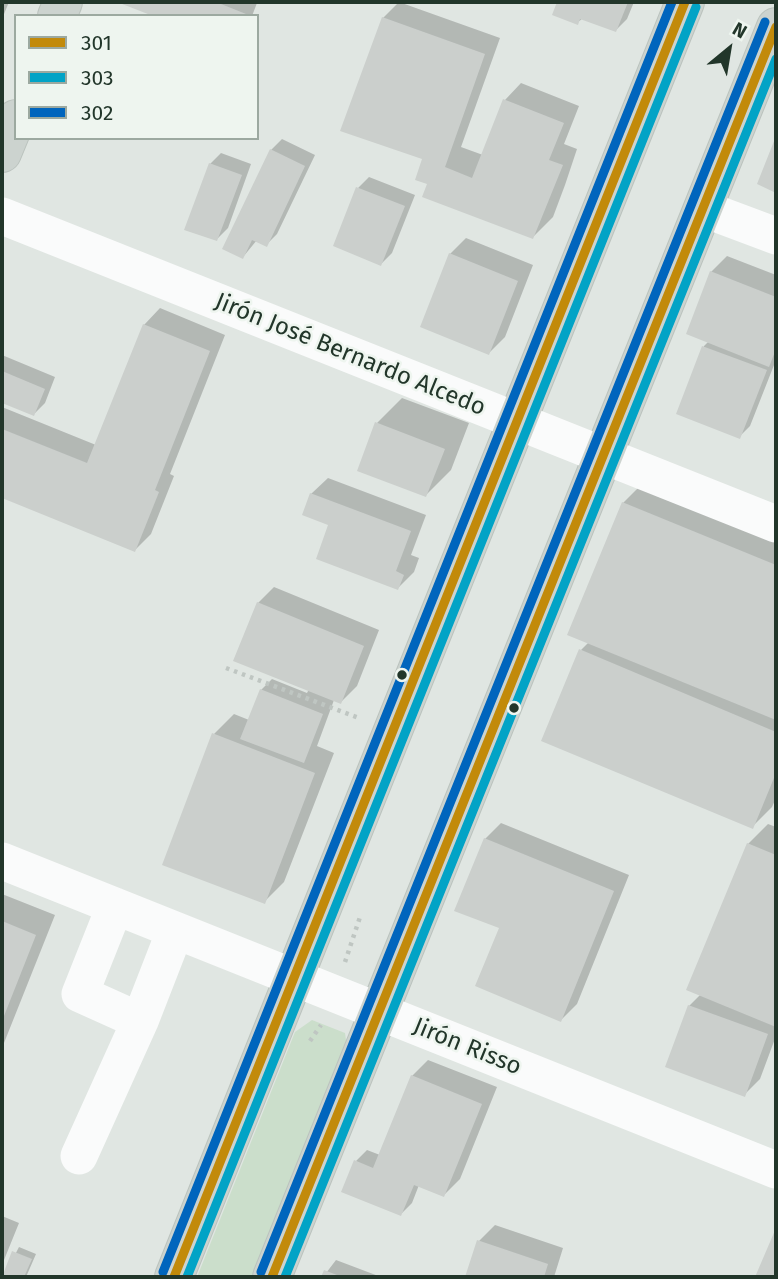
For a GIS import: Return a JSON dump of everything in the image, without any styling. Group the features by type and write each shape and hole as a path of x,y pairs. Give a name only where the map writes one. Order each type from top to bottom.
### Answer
{"main road":[{"path":"174,1277 685,2"},
{"path":"272,1277 381,1013 776,27"},
{"path":"2,153 14,124"}],"street":[{"path":"704,209 776,236"},
{"name":"Jirón José Bernardo Alcedo","path":"2,216 776,524"},
{"name":"Jirón Risso","path":"2,861 776,1170"},
{"path":"115,906 80,994 140,1021"},
{"path":"79,1156 140,1021 175,931"}],"path":[{"path":"226,668 394,732"}],"green space":[{"path":"312,1020 345,1033 348,1054 255,1277 197,1277 295,1032"}],"building":[{"path":"117,2 216,2 246,14 148,14"},
{"path":"557,2 628,2 616,32 580,19 578,25 552,15"},
{"path":"382,17 485,54 445,167 472,178 503,99 564,123 549,160 563,165 533,239 422,197 427,184 415,180 422,159 340,131"},
{"path":"776,136 776,193 757,184"},
{"path":"270,149 305,166 267,247 252,240 243,259 222,249"},
{"path":"209,163 242,175 217,241 184,230"},
{"path":"356,187 405,206 381,266 333,246"},
{"path":"449,253 518,281 489,355 420,327"},
{"path":"710,271 776,297 776,349 769,367 686,334"},
{"path":"143,324 210,351 155,490 159,492 135,552 2,498 2,429 87,463"},
{"path":"702,346 767,370 740,439 676,414"},
{"path":"2,371 45,389 34,416 2,403"},
{"path":"375,422 445,449 426,497 357,471"},
{"path":"310,493 411,531 396,571 404,575 398,590 316,559 328,525 302,515"},
{"path":"622,502 776,565 776,720 567,635"},
{"path":"257,602 364,646 341,704 233,661"},
{"path":"579,649 776,732 776,773 753,829 541,741"},
{"path":"260,689 323,714 304,763 240,739"},
{"path":"212,733 315,773 265,904 162,865"},
{"path":"484,838 614,891 561,1022 475,986 499,928 454,911"},
{"path":"747,843 776,855 776,1027 686,990"},
{"path":"2,921 36,935 2,1021"},
{"path":"688,1005 768,1034 745,1097 665,1067"},
{"path":"411,1075 482,1104 444,1197 414,1185 401,1216 341,1192 354,1160 373,1168"},
{"path":"776,1228 776,1277 755,1277"},
{"path":"477,1240 548,1264 544,1277 465,1277"},
{"path":"12,1251 32,1259 24,1277 2,1277"},
{"path":"324,1270 342,1277 321,1277"}],"transit line":[{"name":"302","path":"163,1272 672,2"},
{"name":"301","path":"174,1277 685,2"},
{"name":"303","path":"187,1277 696,7"},
{"name":"302","path":"261,1272 765,22"},
{"name":"301","path":"272,1277 776,27"},
{"name":"303","path":"285,1277 776,59"}]}
